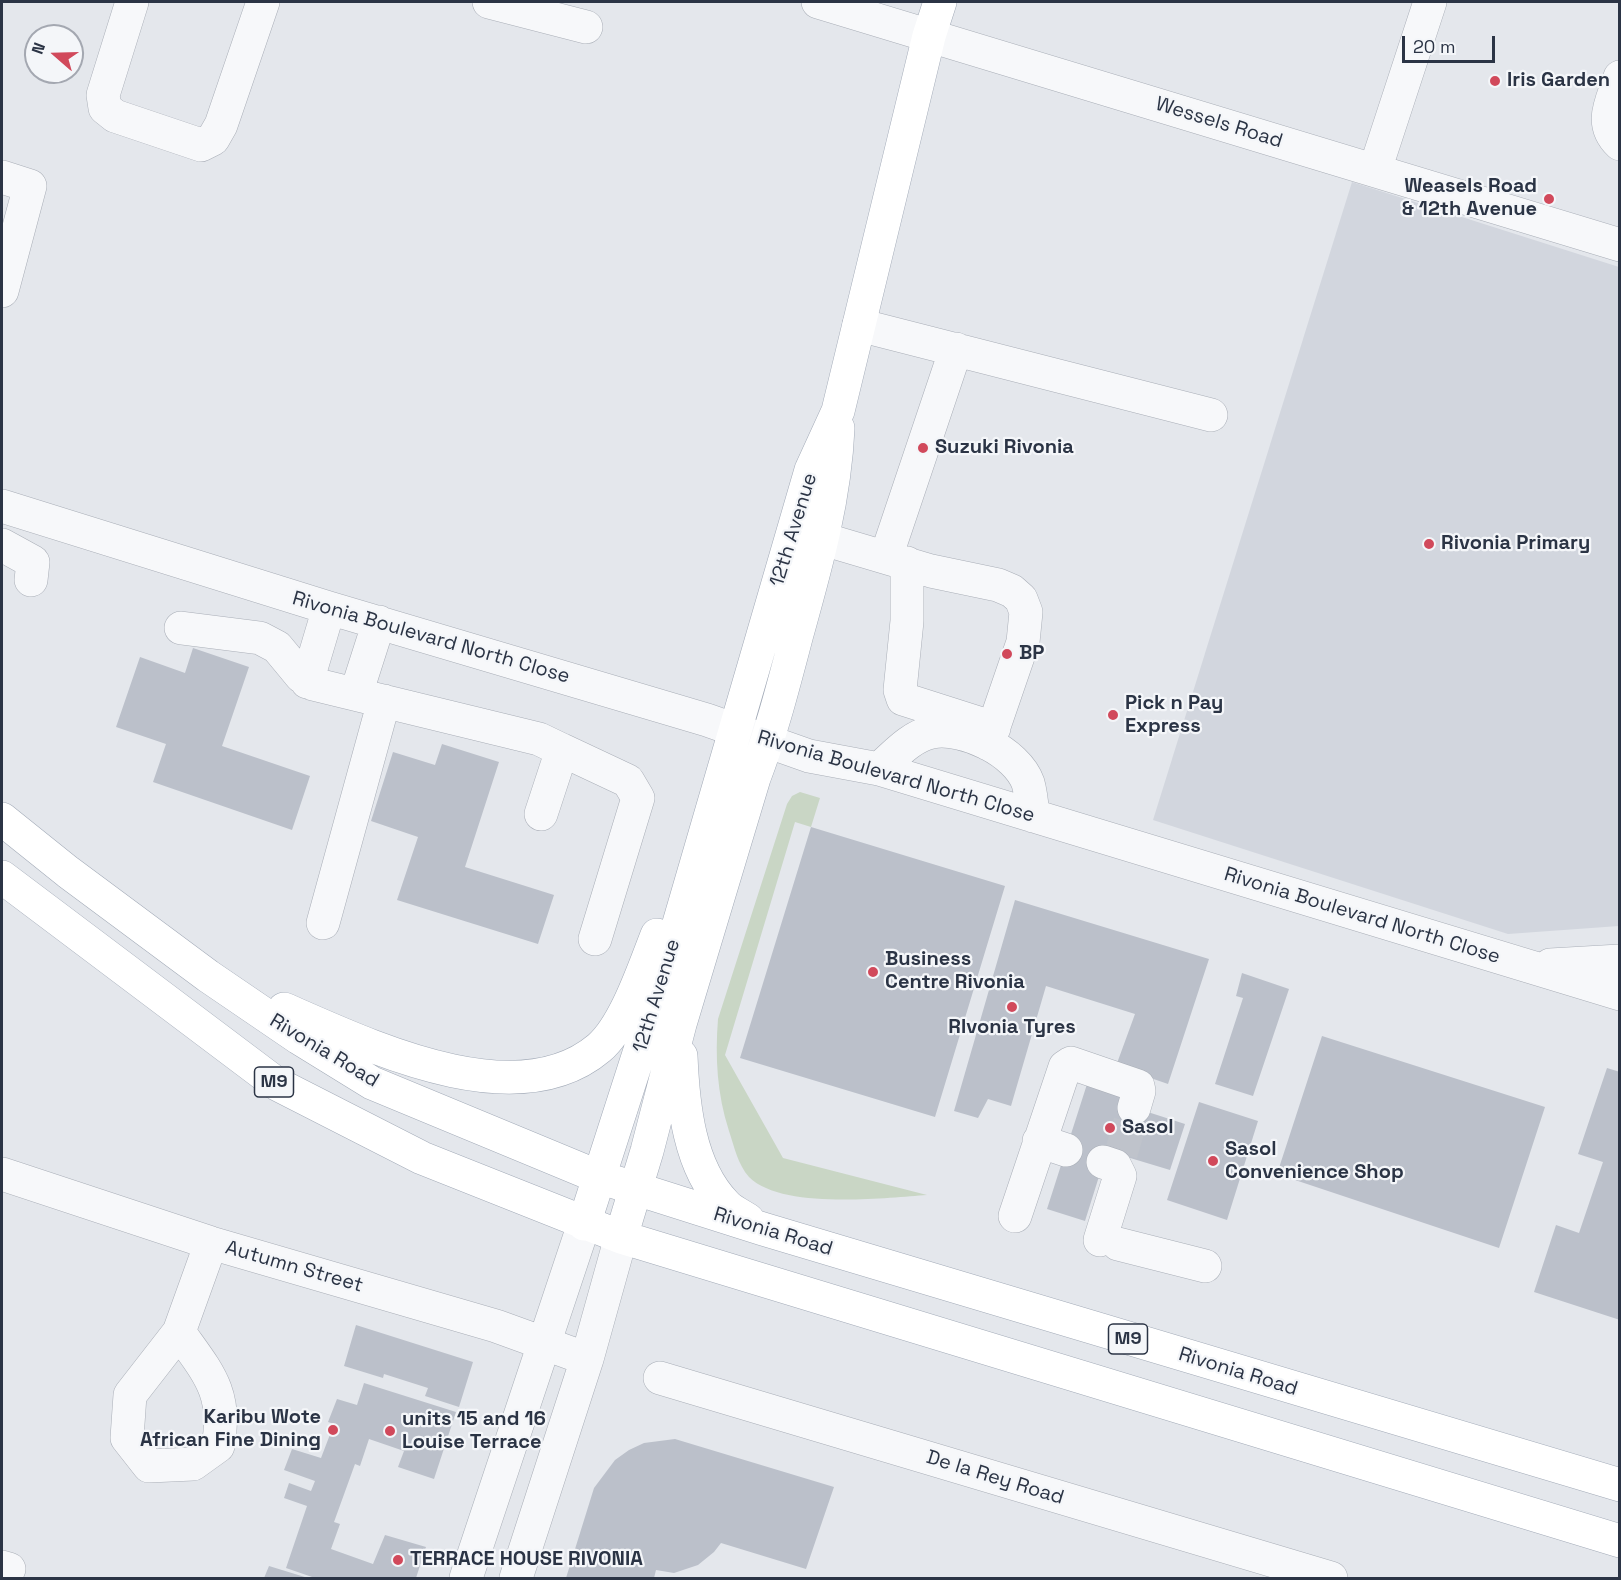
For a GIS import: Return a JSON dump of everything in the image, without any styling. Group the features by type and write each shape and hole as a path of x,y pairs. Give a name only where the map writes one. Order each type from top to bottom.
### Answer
{"main road":[{"name":"12th Avenue","path":"584,1224 661,985 812,470 838,411 929,36 940,2"},
{"name":"12th Avenue","path":"621,1237 636,1191 680,1024 754,778 768,742 824,538 836,471 838,411"},
{"path":"208,976 356,1040 461,1073 492,1077 531,1077 570,1066 600,1048 626,1010 724,772"},
{"name":"Rivonia Road","path":"2,819 68,872 208,976 299,1038 372,1083 598,1177 636,1191 1620,1485"},
{"name":"M9","path":"2,877 277,1084 422,1158 621,1237 1620,1541"},
{"path":"680,1024 683,1091 689,1127 709,1183 726,1206 763,1229"}],"street":[{"path":"132,2 104,95 105,108 115,116 201,144 213,139 221,125 263,2"},
{"name":"Wessels Road","path":"818,2 1620,245"},
{"path":"1375,170 1430,2"},
{"path":"502,3 586,27"},
{"path":"1620,77 1606,118 1610,134 1620,144"},
{"path":"2,177 30,186 2,291"},
{"path":"858,326 1210,415"},
{"path":"956,349 897,560 907,621 900,690 903,699 991,736 1020,768 1028,783 1033,816"},
{"name":"Rivonia Boulevard North Close","path":"2,507 736,730 808,756 879,769 1620,994"},
{"path":"824,538 965,580 998,585 1012,591 1021,599 1026,612 1023,642 991,736"},
{"path":"2,545 33,562 31,580"},
{"path":"307,682 329,608"},
{"path":"323,923 370,697 379,622"},
{"path":"181,628 260,638 277,647 307,682 539,739 628,781 638,798 595,939"},
{"path":"879,769 916,738 932,732 991,736"},
{"path":"541,814 562,750"},
{"path":"1527,966 1620,961"},
{"path":"1016,1216 1053,1146 1065,1067 1071,1063 1138,1086 1139,1091 1134,1108"},
{"path":"1113,1161 1120,1176 1109,1242 1205,1266"},
{"name":"Autumn Street","path":"2,1174 211,1242 544,1343 587,1359"},
{"name":"12th Avenue","path":"466,1578 584,1224"},
{"name":"12th Avenue","path":"516,1578 587,1359 621,1237"},
{"path":"179,1332 211,1242"},
{"name":"De la Rey Road","path":"660,1378 1331,1578"}],"shaded area":[{"name":"Rivonia Primary","path":"1352,182 1619,267 1619,926 1508,934 1153,820"}],"green space":[{"path":"800,792 820,798 811,827 795,822 725,1055 783,1158 927,1195 834,1200 785,1194 764,1187 749,1177 735,1149 719,1089 718,1019 787,804 792,796"}],"building":[{"path":"193,648 249,667 222,746 310,776 292,830 153,782 166,744 116,727 140,657 185,673"},
{"path":"442,744 499,762 465,867 554,895 538,944 397,900 418,837 371,821 393,752 435,765"},
{"name":"Business Centre Rivonia","path":"811,827 1005,886 935,1117 740,1058"},
{"path":"1015,900 1209,959 1168,1084 1116,1066 1135,1014 1046,986 1011,1106 988,1099 978,1118 954,1111"},
{"path":"1242,973 1289,989 1253,1096 1215,1084 1243,998 1236,996"},
{"path":"1322,1036 1545,1107 1499,1248 1277,1174"},
{"path":"1607,1068 1620,1072 1620,1320 1534,1292 1556,1225 1579,1233 1603,1162 1578,1154"},
{"path":"1088,1081 1126,1093 1123,1104 1185,1124 1170,1170 1107,1151 1085,1221 1047,1209"},
{"name":"Sasol Convenience Shop","path":"1199,1102 1258,1121 1227,1220 1167,1200"},
{"path":"356,1325 473,1362 459,1407 425,1396 428,1388 384,1374 383,1378 344,1366"},
{"path":"364,1383 456,1412 434,1479 398,1467 404,1451 369,1439 360,1466 355,1464 334,1522 340,1524 331,1549 373,1564 385,1535 426,1547 416,1578 315,1578 286,1568 307,1506 284,1498 289,1483 311,1491 315,1481 284,1470 292,1449 321,1458 334,1424 328,1422 337,1399 357,1405"},
{"path":"675,1439 834,1487 806,1569 721,1543 698,1565 674,1573 656,1570 654,1578 566,1578 594,1488 615,1460 644,1443"},
{"path":"269,1566 308,1578 264,1578"}],"tunnel":[{"path":"1121,1154 1134,1108"}],"place":[{"name":"Iris Garden","path":"1495,81"},
{"name":"Weasels Road & 12th Avenue","path":"1549,199"},
{"name":"Suzuki Rivonia","path":"923,448"},
{"name":"Rivonia Primary","path":"1429,544"},
{"name":"BP","path":"1007,654"},
{"name":"Pick n Pay Express","path":"1113,715"},
{"name":"Business Centre Rivonia","path":"873,972"},
{"name":"RIvonia Tyres","path":"1012,1007"},
{"name":"Sasol","path":"1110,1128"},
{"name":"Sasol Convenience Shop","path":"1213,1161"},
{"name":"Karibu Wote African Fine Dining","path":"333,1430"},
{"name":"units 15 and 16 Louise Terrace","path":"390,1431"},
{"name":"TERRACE HOUSE RIVONIA","path":"398,1560"}]}
